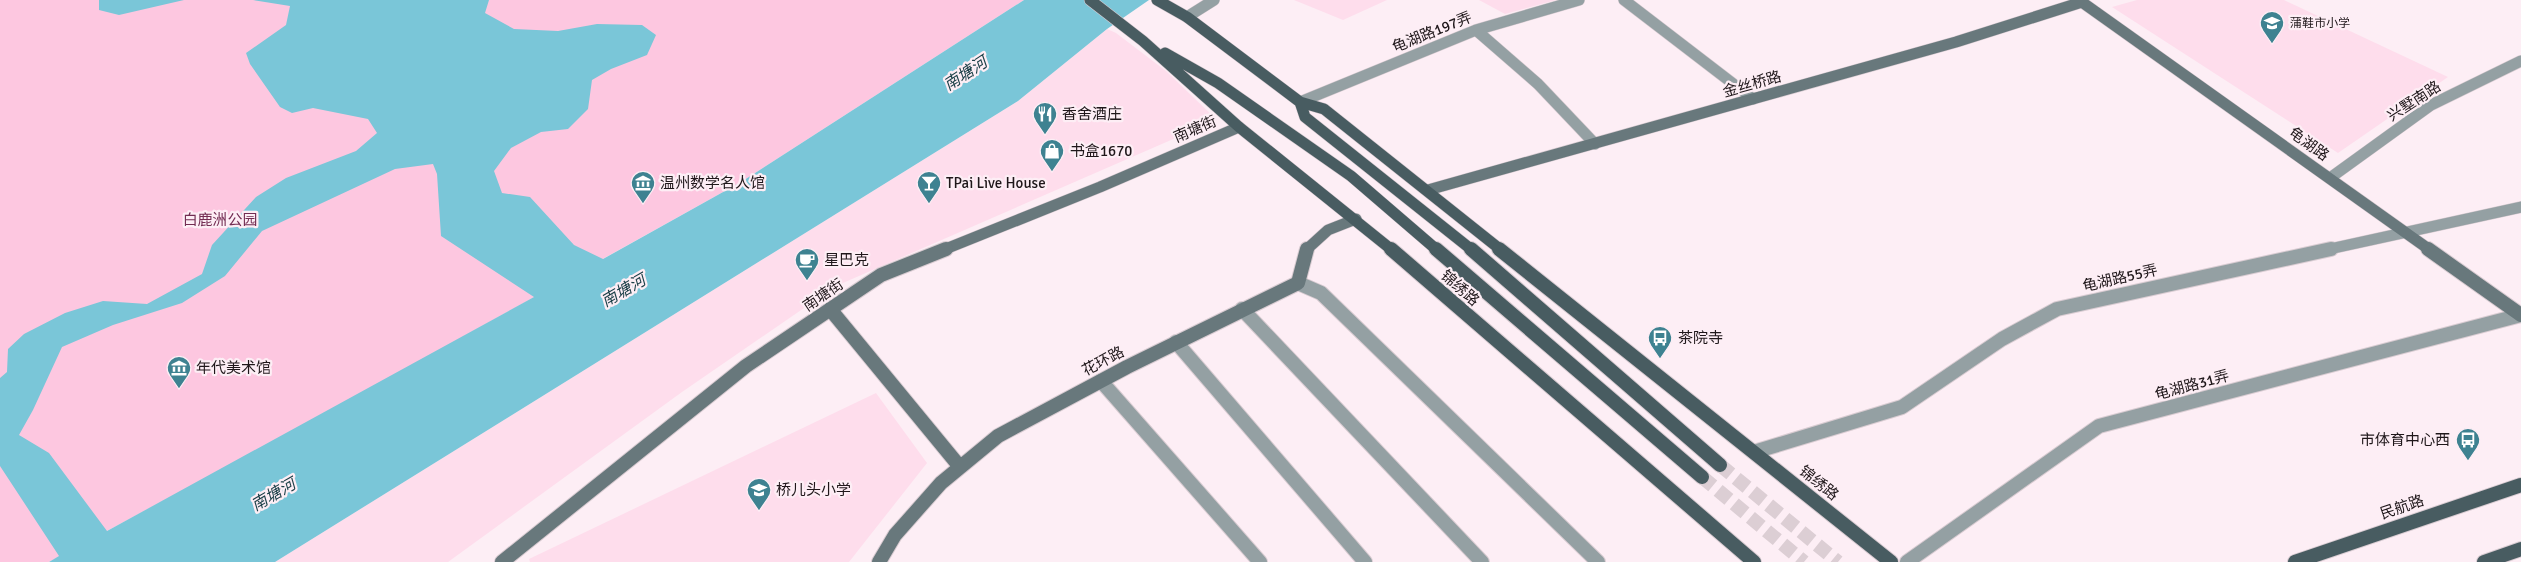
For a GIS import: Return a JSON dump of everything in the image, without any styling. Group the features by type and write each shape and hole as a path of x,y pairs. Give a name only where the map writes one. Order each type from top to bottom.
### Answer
{"main road":[{"name":"锦绣路","path":"1090,0 1143,41 1239,127 1356,219 1754,562"},
{"name":"锦绣路","path":"1159,1 1187,17 1300,102 1324,109 1428,190 1891,562"},
{"name":"锦绣路","path":"1143,41 1218,83 1351,176 1702,476"},
{"name":"锦绣路","path":"1300,102 1305,117 1496,269 1720,464"},
{"name":"民航路","path":"2295,562 2521,486"},
{"path":"2484,562 2521,548"}],"street":[{"path":"1187,17 1214,0"},
{"name":"龟湖路197弄","path":"1300,102 1476,30 1524,14 1579,0"},
{"path":"1624,0 1754,99"},
{"name":"金丝桥路","path":"1428,190 1956,42 2080,1"},
{"name":"龟湖路","path":"2080,1 2521,315"},
{"path":"1476,30 1555,99 1595,144"},
{"name":"兴墅南路","path":"2330,178 2431,105 2521,61"},
{"name":"南塘街","path":"502,562 746,366 882,275 1239,127"},
{"name":"龟湖路55弄","path":"1754,452 1902,407 2002,339 2057,309 2521,207"},
{"path":"1356,219 1328,230 1307,247 1298,283 1321,293 1598,562"},
{"name":"花环路","path":"879,562 895,535 941,483 998,436 1176,342 1298,283"},
{"path":"1242,309 1482,562"},
{"path":"830,310 960,467"},
{"name":"龟湖路31弄","path":"1907,562 2099,426 2521,315"},
{"path":"1176,342 1365,562"},
{"path":"1101,381 1260,562"}],"shaded area":[{"path":"1294,0 1387,0 1343,20"},
{"path":"1479,0 1556,0 1505,14"},
{"name":"蒲鞋市小学","path":"2137,0 2284,0 2448,77 2338,153 2112,7"},
{"path":"1107,29 1116,33 1166,71 1217,120 836,286 682,392 448,562 275,562 1018,101"},
{"name":"桥儿头小学","path":"876,393 927,463 849,562 530,562 529,559"}],"green space":[{"name":"白鹿洲公园","path":"0,0 1024,0 741,182 290,433 49,562 0,562"}],"water":[{"path":"99,0 184,0 119,15 99,10"},
{"name":"南塘河","path":"253,0 489,0 485,13 514,29 558,31 597,24 642,25 656,35 647,55 611,69 592,80 588,109 568,129 541,132 511,148 494,171 502,193 530,197 574,245 603,259 741,182 1024,0 1149,0 1107,29 1018,101 275,562 49,562 59,556 0,466 0,378 7,372 8,349 24,334 65,313 103,301 147,304 202,274 212,245 256,197 286,178 356,151 377,133 368,119 313,108 292,113 280,107 250,64 246,53 286,25 290,6","holes":["433,164 437,174 441,236 534,297 107,531 49,453 19,435 33,410 62,347 113,325 182,303 225,276 262,231 395,169"]}],"tunnel":[{"path":"1720,465 1838,562"},
{"path":"1702,477 1804,562"}],"place":[{"name":"蒲鞋市小学","path":"2272,44"},
{"name":"香舍酒庄","path":"1045,135"},
{"name":"书盒1670","path":"1052,172"},
{"name":"温州数学名人馆","path":"643,204"},
{"name":"TPai Live House","path":"929,204"},
{"name":"星巴克","path":"807,281"},
{"name":"茶院寺","path":"1660,359"},
{"name":"年代美术馆","path":"179,389"},
{"name":"市体育中心西","path":"2468,461"},
{"name":"桥儿头小学","path":"759,511"}]}
